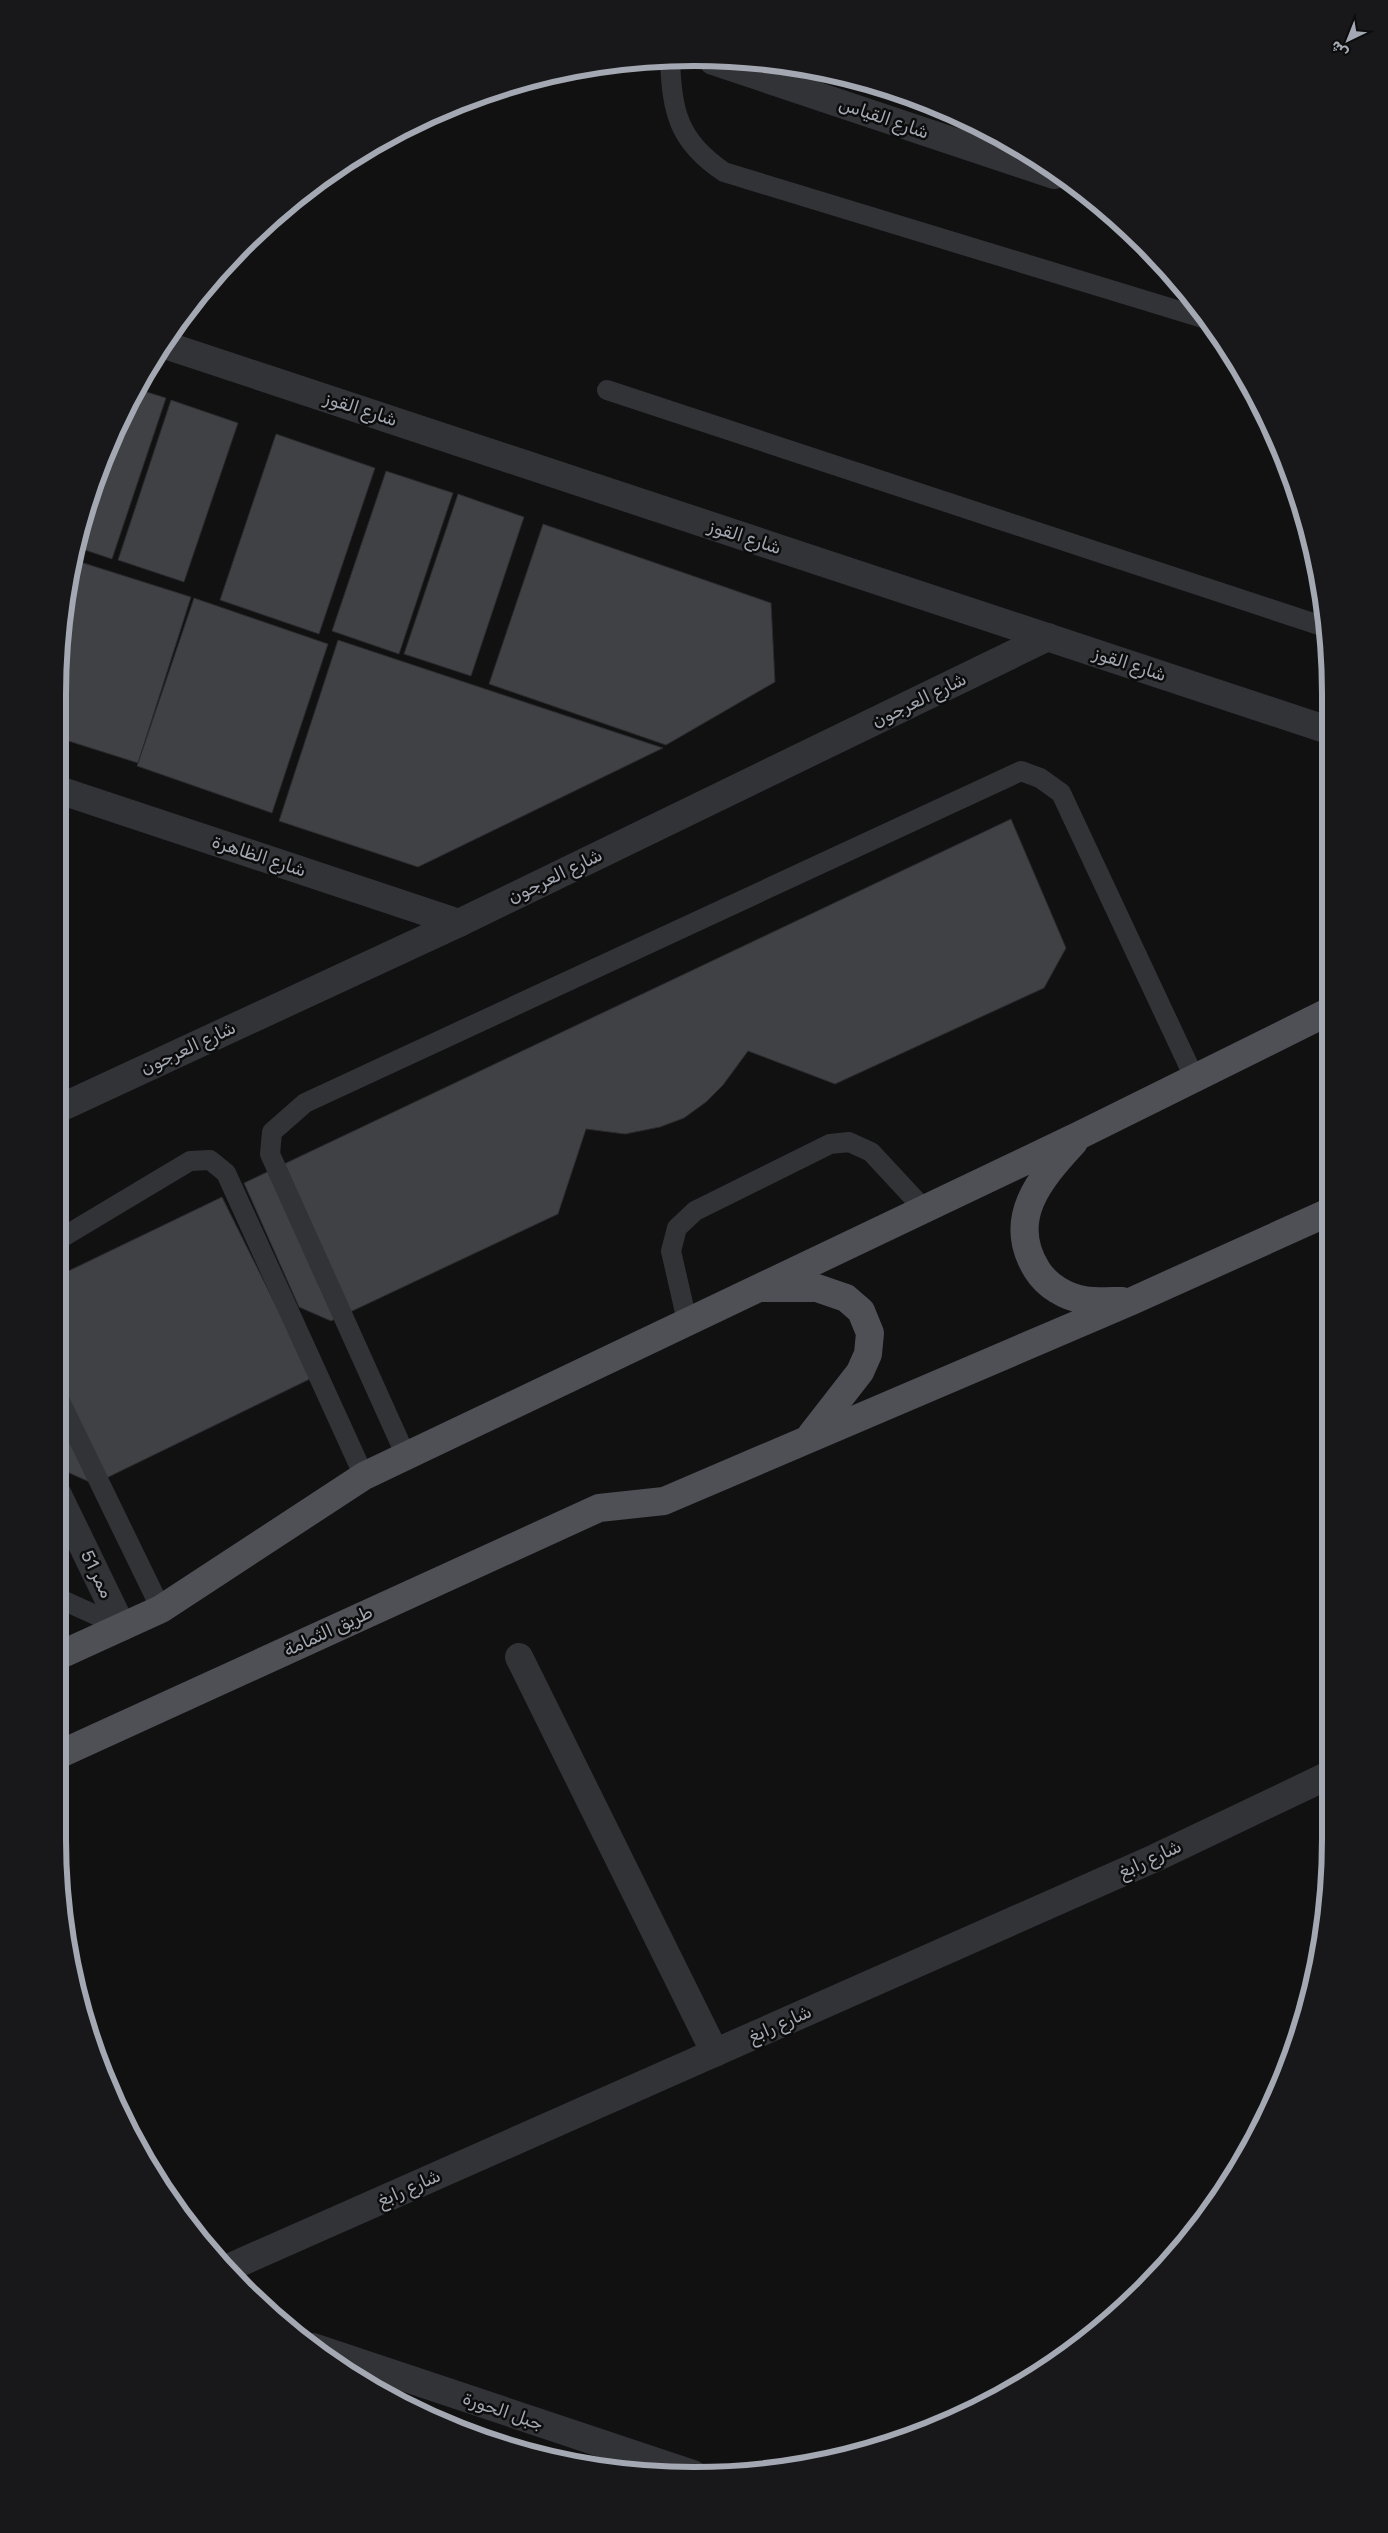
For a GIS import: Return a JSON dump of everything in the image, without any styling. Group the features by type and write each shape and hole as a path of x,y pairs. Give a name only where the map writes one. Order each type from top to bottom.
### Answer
{"main road":[{"path":"66,1652 161,1609 364,1476 923,1208 1082,1134 1194,1077 1322,1016"},
{"path":"1082,1134 1048,1171 1027,1211 1024,1226 1030,1259 1042,1278 1058,1291 1084,1300 1132,1301"},
{"name":"طريق الثمامة","path":"66,1751 599,1508 664,1501 1132,1301 1322,1215"},
{"path":"756,1288 817,1288 846,1298 860,1311 870,1333 868,1354 860,1372 809,1438"}],"street":[{"name":"شارع القياس","path":"735,68 1041,171"},
{"name":"شارع القوز","path":"171,347 1322,728"},
{"name":"شارع العرجون","path":"66,1105 459,923 1048,637"},
{"name":"شارع الظاهرة","path":"66,792 459,923"},
{"name":"ممر 51","path":"66,1512 122,1627"},
{"path":"519,1657 715,2053"},
{"name":"شارع رابغ","path":"234,2265 1155,1858 1322,1778"},
{"name":"جبل الحورة","path":"337,2355 668,2466"}],"lane":[{"path":"671,67 674,109 682,130 693,146 707,160 724,172 1195,317"},
{"path":"607,390 1317,623"},
{"path":"406,1456 270,1154 272,1132 304,1103 1021,771 1040,778 1061,793 1194,1077"},
{"path":"687,1321 671,1251 677,1228 695,1211 830,1144 849,1142 871,1152 923,1208"},
{"path":"66,1235 190,1162 210,1160 226,1173 364,1476"},
{"path":"66,1413 161,1609"},
{"path":"66,1602 122,1627"}],"building":[{"path":"144,391 166,398 112,559 84,550 100,492 114,454"},
{"path":"171,400 238,423 184,582 118,560"},
{"path":"276,434 375,468 319,634 220,600"},
{"path":"386,471 453,493 399,654 332,631"},
{"path":"458,494 524,517 471,676 404,654"},
{"path":"543,524 771,603 775,682 666,745 489,684"},
{"path":"80,562 191,597 138,763 66,740 68,653 72,612"},
{"path":"194,598 328,644 272,813 137,766"},
{"path":"338,640 663,748 418,867 279,821"},
{"path":"1011,819 1066,948 1044,988 835,1084 748,1051 723,1085 706,1102 684,1118 660,1127 625,1134 586,1129 558,1214 331,1321 299,1307 244,1183"},
{"path":"222,1197 312,1378 94,1484 66,1471 66,1272"}]}
